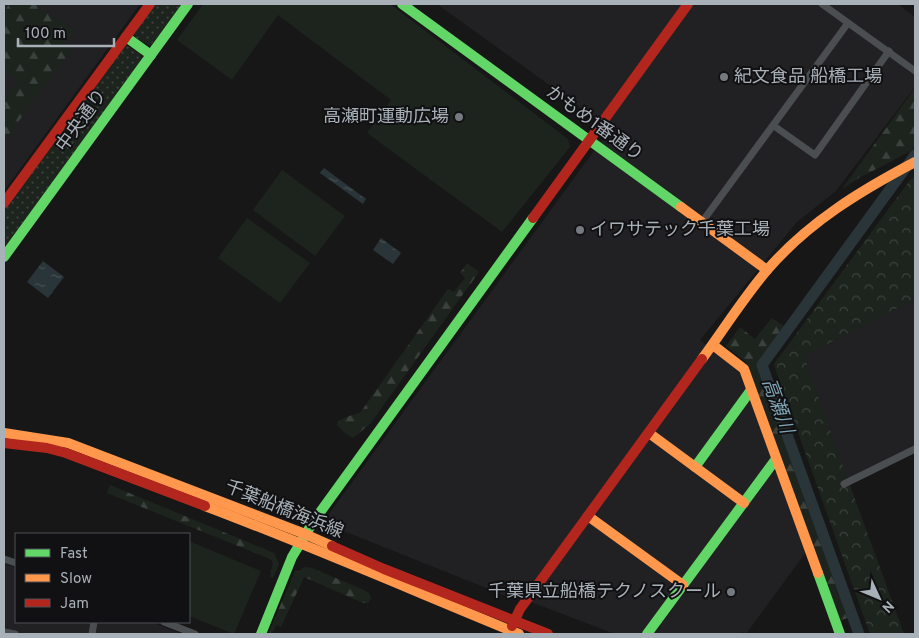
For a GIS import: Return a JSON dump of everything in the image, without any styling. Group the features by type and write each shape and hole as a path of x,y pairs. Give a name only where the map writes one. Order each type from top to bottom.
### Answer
{"street":[{"name":"中央通り","path":"4,203 150,4"},
{"name":"中央通り","path":"4,257 188,4"},
{"name":"かもめ1番通り","path":"402,4 767,270"},
{"path":"261,634 292,557 302,538 688,4"},
{"path":"822,4 915,71"},
{"path":"702,222 848,23"},
{"path":"126,37 150,54"},
{"path":"774,126 815,155 889,52"},
{"path":"509,632 513,620 767,270 810,227 868,187 915,162"},
{"path":"713,345 744,369 840,634"},
{"path":"695,467 751,390"},
{"name":"千葉船橋海浜線","path":"4,433 68,443 302,538 407,589 509,632"},
{"path":"649,433 744,503"},
{"name":"千葉船橋海浜線","path":"4,443 47,448 66,453 302,538 548,634"},
{"path":"844,484 915,449"},
{"path":"647,634 776,459"},
{"path":"588,516 683,585"},
{"path":"166,623 192,634"},
{"path":"4,632 15,634"}],"shaded area":[{"path":"4,4 140,4 4,191"},
{"path":"437,4 898,4 915,17 915,87 836,191 797,222 700,340 739,370 772,459 644,634 615,634 510,594 506,596 331,526 328,515 610,129"},
{"path":"915,299 915,445 847,480 803,356"},
{"name":"千葉県立船橋テクノスクール","path":"771,472 776,472 806,552 746,634 743,632 741,634 654,634"},
{"path":"4,563 15,568 15,623 154,623 182,634 4,634"}],"green space":[{"path":"9,4 40,4 43,10 74,30 64,44 72,49 4,141 4,109 6,106 4,101 19,81 4,70 4,12"},
{"path":"154,4 183,4 150,46 135,37 134,33"},
{"name":"高瀬町運動広場","path":"203,4 390,4 568,139 570,147 502,232 367,133 391,100 278,15 232,80 177,40"},
{"path":"126,45 141,54 142,59 4,249 4,210 123,46"},
{"path":"915,88 915,145 911,151 842,189"},
{"path":"282,170 345,216 315,256 253,210"},
{"path":"915,177 915,299 804,356 904,634 870,634 774,364 910,180"},
{"path":"247,218 310,263 280,303 218,258"},
{"path":"467,263 479,272 370,424 353,438 346,434 337,425 338,421 360,413 448,289 454,292 465,278 460,273"},
{"path":"772,318 784,326 757,363 848,618 838,621 747,363 726,346 740,327 755,339"},
{"path":"110,485 274,553 279,564 273,578 270,577 273,562 270,559 107,493"},
{"path":"190,541 261,571 234,634 190,616"},
{"path":"306,567 366,591 370,594 371,599 368,603 363,603 304,577 281,627 276,625 272,634 268,634 295,571"}],"water":[{"path":"324,168 366,199 363,204 320,173"},
{"path":"381,238 401,253 393,264 373,250"},
{"path":"43,261 64,277 48,298 27,282"}],"waterway":[{"name":"高瀬川","path":"859,634 762,365 915,155"}],"traffic: fast":[{"path":"4,257 188,4"},
{"path":"402,4 681,207"},
{"path":"126,37 151,55"},
{"path":"261,634 292,557 313,522 533,218"},
{"path":"695,467 751,390"},
{"path":"647,634 776,459"},
{"path":"818,573 840,634"}],"traffic: slow":[{"path":"702,359 742,302 784,252 836,209 875,184 915,162"},
{"path":"681,207 767,270"},
{"path":"713,345 744,369 818,573"},
{"path":"4,433 68,443 332,546"},
{"path":"649,433 744,503"},
{"path":"205,506 519,634"},
{"path":"588,516 683,585"}],"traffic: jam":[{"path":"4,203 150,4"},
{"path":"533,218 688,4"},
{"path":"512,626 520,609 702,359"},
{"path":"4,443 47,448 66,453 205,506"},
{"path":"332,546 384,569 548,634"}],"place":[{"name":"紀文食品 船橋工場","path":"724,77"},
{"name":"高瀬町運動広場","path":"459,117"},
{"name":"イワサテック千葉工場","path":"580,230"},
{"name":"千葉県立船橋テクノスクール","path":"731,592"}]}
